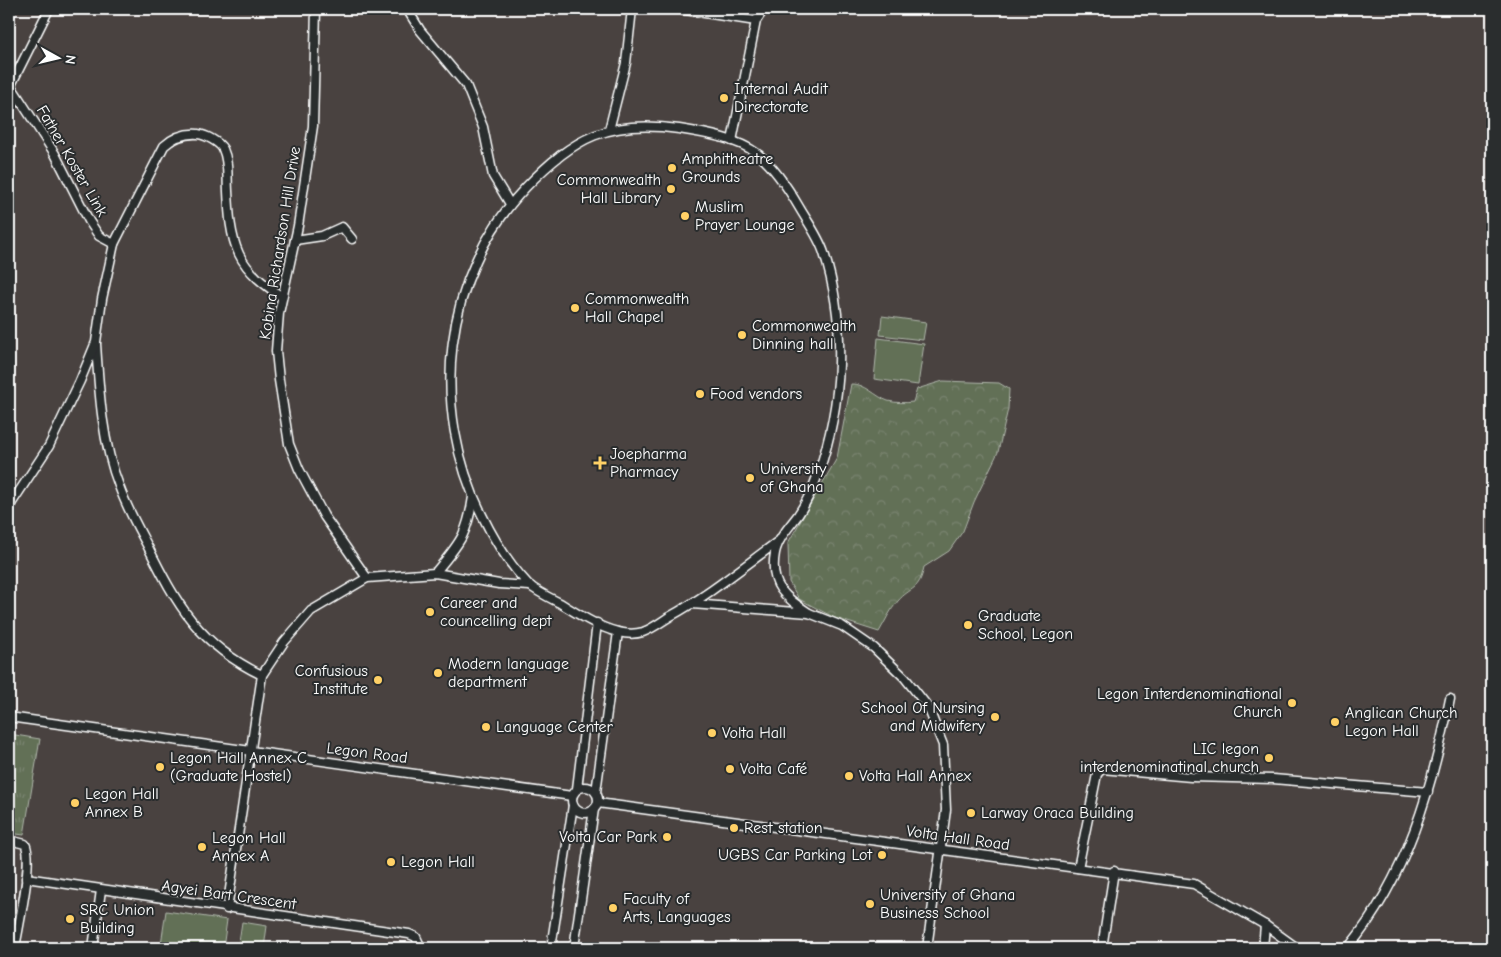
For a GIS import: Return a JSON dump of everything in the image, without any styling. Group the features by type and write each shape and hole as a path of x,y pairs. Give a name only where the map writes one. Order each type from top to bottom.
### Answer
{"street":[{"path":"10,87 49,9"},
{"name":"Kobina Richardson Hill Drive","path":"316,9 313,126 295,240 282,296 276,351 289,444 299,469 324,516 367,578"},
{"path":"407,9 420,30 466,85 483,127 493,176 510,204"},
{"path":"609,130 626,63 632,9"},
{"path":"679,9 756,21"},
{"path":"732,141 756,21 764,9"},
{"name":"Father Koster Link","path":"10,87 55,154 89,221 100,236 114,244"},
{"path":"780,540 692,604 644,632 623,634 597,623 530,586 495,542 473,497 456,446 449,396 452,348 462,301 475,264 502,214 547,165 593,134 646,125 697,132 732,141 757,153 783,180 823,250 839,329 838,400 831,436 816,480 801,510 780,540 775,551 774,568 784,595 809,614"},
{"path":"262,675 239,664 223,652 184,614 118,485 103,417 96,342 102,299 114,244 164,146 171,139 185,134 200,134 213,140 223,148 227,166 233,238 238,253 255,276 282,296"},
{"path":"295,240 322,236 342,227 352,239"},
{"path":"9,507 49,446 96,342"},
{"path":"435,573 463,538 469,522 473,497"},
{"path":"227,908 262,675 284,642 311,610 367,578 435,573 499,584 530,586"},
{"path":"692,604 809,614 842,626 874,648 905,678 928,706 938,729 944,758 946,810 927,948"},
{"path":"551,948 575,793 597,623"},
{"path":"574,948 596,806 596,792 618,632"},
{"path":"1348,948 1371,920 1388,891 1406,853 1439,756 1450,699"},
{"name":"Legon Road","path":"9,717 249,752 575,793"},
{"path":"1078,868 1097,774 1102,769 1191,776 1299,781 1428,792"},
{"path":"575,793 585,786 596,792"},
{"path":"573,805 582,813 596,806"},
{"name":"Volta Hall Road","path":"596,806 1078,868 1114,871 1194,884 1265,925 1297,948"},
{"path":"9,840 25,844 28,852 26,878 15,948"},
{"path":"1102,948 1114,871"},
{"name":"Agyei Bart Crescent","path":"26,878 409,934 416,937 421,948"},
{"path":"93,948 101,890"},
{"path":"1263,948 1265,925"}],"shaded area":[{"name":"University of Ghana","path":"9,9 1492,9 1492,948 9,948"}],"green space":[{"path":"882,316 926,322 923,340 880,335"},
{"path":"878,338 924,344 918,385 874,379"},
{"path":"943,381 999,383 1009,389 1008,409 998,452 974,502 963,531 949,551 924,567 920,581 895,605 879,632 835,618 799,599 789,582 788,543 837,458 851,384 866,388 888,401 904,403 913,402 917,389"},
{"path":"9,734 40,739 24,835 9,833"},
{"path":"166,911 227,920 223,948 188,948 161,944"},
{"path":"242,922 267,926 264,948 238,948"}],"place":[{"name":"Internal Audit Directorate","path":"724,98"},
{"name":"Amphitheatre Grounds","path":"672,168"},
{"name":"Commonwealth Hall Library","path":"671,189"},
{"name":"Muslim Prayer Lounge","path":"685,216"},
{"name":"Commonwealth Hall Chapel","path":"575,308"},
{"name":"Commonwealth Dinning hall","path":"742,335"},
{"name":"Food vendors","path":"700,394"},
{"name":"Joepharma Pharmacy","path":"600,463"},
{"name":"University of Ghana","path":"750,478"},
{"name":"Career and councelling dept","path":"430,612"},
{"name":"Graduate School, Legon","path":"968,625"},
{"name":"Modern language department","path":"438,673"},
{"name":"Confusious Institute","path":"378,680"},
{"name":"Legon Interdenominational Church","path":"1292,703"},
{"name":"School Of Nursing and Midwifery","path":"995,717"},
{"name":"Anglican Church Legon Hall","path":"1335,722"},
{"name":"Language Center","path":"486,727"},
{"name":"Volta Hall","path":"712,733"},
{"name":"LIC legon interdenominatinal church","path":"1269,758"},
{"name":"Legon Hall Annex C (Graduate Hostel)","path":"160,767"},
{"name":"Volta Café","path":"730,769"},
{"name":"Volta Hall Annex","path":"849,776"},
{"name":"Legon Hall Annex B","path":"75,803"},
{"name":"Larway Oraca Building","path":"971,813"},
{"name":"Rest station","path":"734,828"},
{"name":"Volta Car Park","path":"667,837"},
{"name":"Legon Hall Annex A","path":"202,847"},
{"name":"UGBS Car Parking Lot","path":"882,855"},
{"name":"Legon Hall","path":"391,862"},
{"name":"University of Ghana Business School","path":"870,904"},
{"name":"Faculty of Arts, Languages","path":"613,908"},
{"name":"SRC Union Building","path":"70,919"}]}
